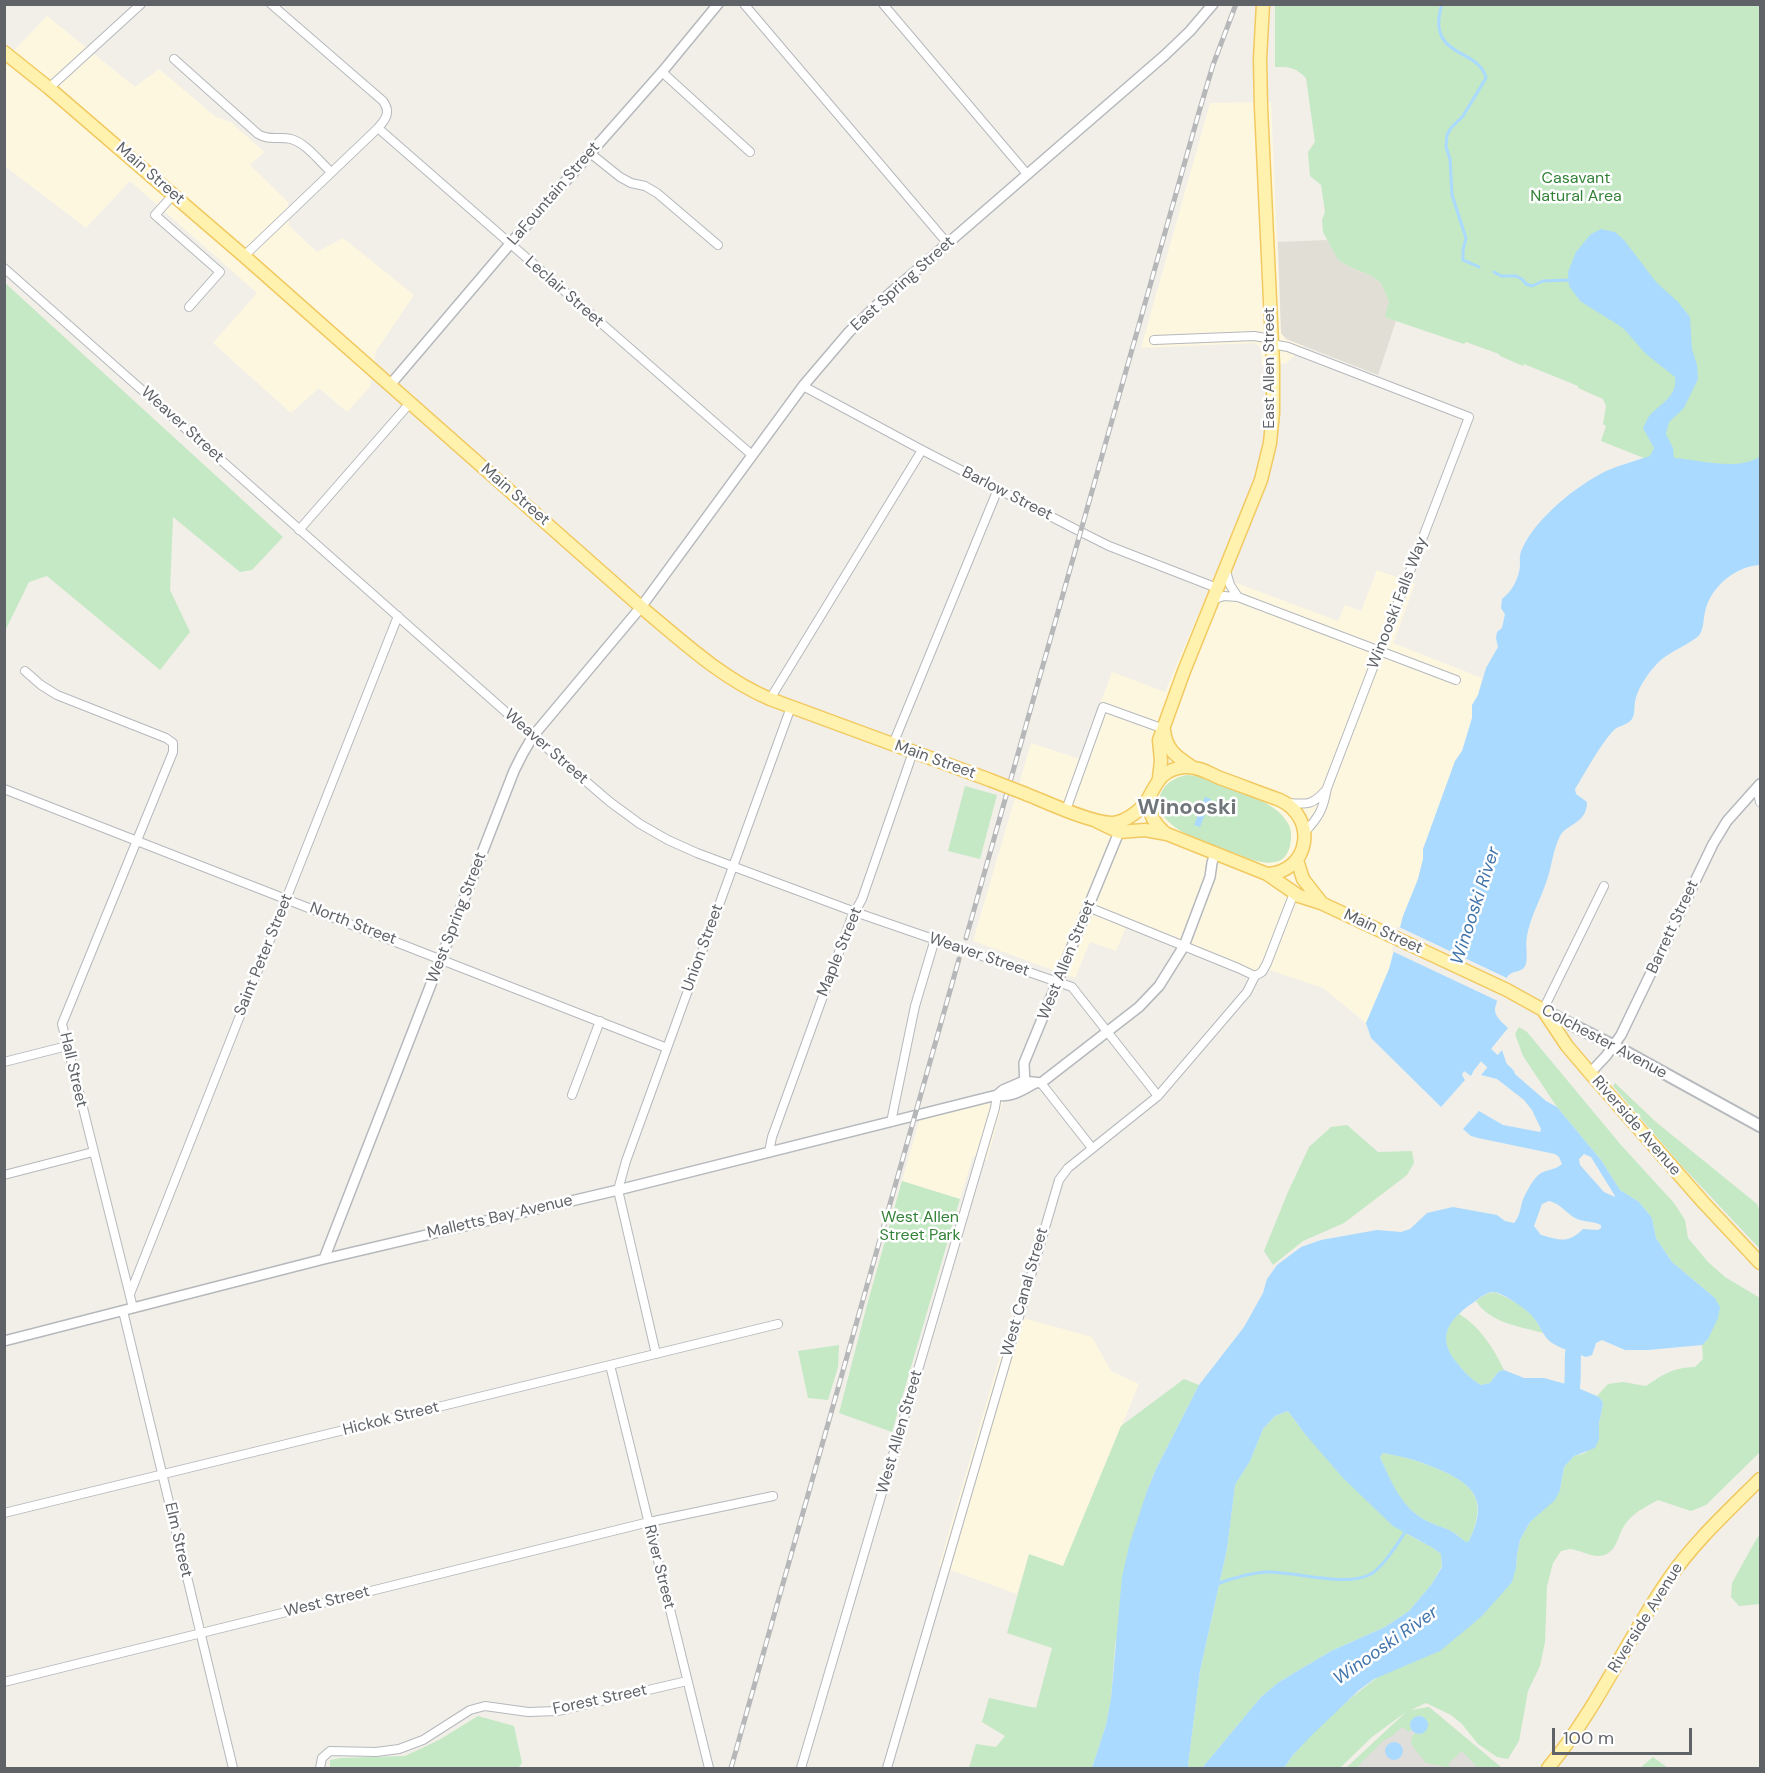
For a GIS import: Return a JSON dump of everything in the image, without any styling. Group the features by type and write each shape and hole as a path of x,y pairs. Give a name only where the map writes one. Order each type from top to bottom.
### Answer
{"main road":[{"name":"East Allen Street","path":"1159,778 1160,740 1173,701 1268,458 1273,413 1272,341 1260,59 1254,4"},
{"name":"East Allen Street","path":"1260,59 1263,4"},
{"name":"Main Street","path":"4,52 244,256 641,607 732,679 770,699 990,780 1119,832 1145,830 1167,834 1214,858 1267,874 1304,898 1321,903 1445,962"},
{"path":"1164,729 1167,745 1172,752 1192,767 1286,803 1299,816 1304,833 1303,846 1297,860 1287,870 1267,874"},
{"path":"1159,778 1173,770 1192,767"},
{"name":"Main Street","path":"1096,821 1108,823 1124,820 1135,813 1149,798 1159,778"},
{"path":"1149,798 1150,810 1155,823 1167,834"},
{"name":"Main Street","path":"1297,860 1303,879 1321,903"},
{"name":"Colchester Avenue","path":"1445,962 1614,1046 1761,1126"},
{"name":"Riverside Avenue","path":"1543,1010 1567,1046 1590,1073 1703,1202 1761,1263"},
{"name":"Riverside Avenue","path":"1548,1768 1567,1744 1676,1568 1697,1543 1761,1479"}],"street":[{"path":"49,88 57,78 141,4"},
{"path":"244,256 378,128 387,114 385,104 271,4"},
{"name":"LaFountain Street","path":"390,385 510,244 662,72 718,4"},
{"path":"744,4 948,244"},
{"path":"883,4 1027,174"},
{"name":"East Spring Street","path":"641,607 803,386 849,332 880,302 1165,55 1213,4"},
{"path":"174,59 258,134 266,138 286,138 296,141 331,172"},
{"path":"662,72 750,152"},
{"name":"Leclair Street","path":"378,128 752,455"},
{"path":"590,153 620,177 631,183 645,186 657,194 718,245"},
{"path":"173,195 155,215 220,272 189,307"},
{"name":"Weaver Street","path":"4,268 533,736 610,802 640,824 668,840 733,866 855,912 1072,987 1158,1096"},
{"path":"1154,340 1254,336 1272,341"},
{"name":"Winooski Falls Way","path":"1272,341 1469,417 1327,788 1320,813 1304,833"},
{"name":"Barlow Street","path":"803,386 1109,546 1217,588"},
{"path":"299,530 410,403"},
{"path":"770,699 922,450"},
{"path":"893,744 998,489"},
{"path":"1225,568 1230,585 1238,597"},
{"path":"1212,600 1224,596 1238,597 1456,680"},
{"name":"West Spring Street","path":"324,1259 514,771 533,736 641,607"},
{"name":"Saint Peter Street","path":"130,1294 398,616"},
{"name":"Hall Street","path":"25,670 41,686 57,695 166,738 173,743 173,752 62,1024 130,1294 128,1309"},
{"name":"Union Street","path":"618,1190 623,1170 791,707"},
{"path":"1066,810 1103,707 1164,729"},
{"name":"Maple Street","path":"769,1152 770,1143 819,1006 866,888 913,752"},
{"path":"1759,787 1761,801"},
{"name":"Barrett Street","path":"1590,1073 1614,1046 1627,1024 1713,844 1727,821 1759,787"},
{"path":"1286,803 1310,803 1318,799 1327,788"},
{"name":"North Street","path":"4,789 667,1048"},
{"name":"West Allen Street","path":"1024,1085 1024,1063 1119,832"},
{"name":"Malletts Bay Avenue","path":"4,1341 324,1259 618,1190 891,1122 997,1095 1003,1090 1038,1083 1139,1007 1153,993 1170,971 1184,946 1210,877 1214,858"},
{"path":"1543,1010 1604,886"},
{"name":"West Canal Street","path":"887,1768 1056,1186 1068,1168 1158,1096 1247,992 1255,976 1262,972 1267,963 1294,893"},
{"path":"1088,907 1255,976"},
{"path":"891,1122 915,1006 935,939"},
{"path":"572,1095 600,1021"},
{"path":"4,1062 67,1046"},
{"path":"1038,1083 1092,1148"},
{"name":"West Allen Street","path":"801,1768 997,1095"},
{"path":"4,1174 93,1152"},
{"path":"618,1190 656,1354"},
{"name":"Elm Street","path":"128,1309 163,1474 233,1768"},
{"name":"Hickok Street","path":"4,1513 778,1324"},
{"name":"River Street","path":"610,1365 709,1768"},
{"name":"West Street","path":"4,1682 649,1522 773,1496"},
{"name":"Forest Street","path":"320,1768 322,1758 330,1751 376,1752 399,1749 423,1740 463,1714 477,1708 494,1706 538,1713 558,1711 687,1681"}],"shaded area":[{"path":"47,16 135,87 159,69 216,117 231,122 264,152 250,165 288,202 289,226 317,252 343,238 414,295 376,351 370,387 347,412 319,388 291,413 213,343 257,293 130,181 86,228 5,166 4,61"},
{"path":"1271,102 1281,333 1286,339 1304,346 1287,363 1262,366 1261,348 1255,343 1141,348 1210,103"},
{"path":"1327,240 1339,260 1381,283 1389,302 1387,318 1396,321 1378,375 1286,339 1281,333 1278,242"},
{"path":"1377,570 1415,584 1393,643 1482,678 1478,695 1472,706 1472,718 1462,751 1455,761 1423,849 1418,879 1403,916 1389,969 1366,1023 1323,988 1269,970 1248,975 1126,927 1116,951 1090,942 1075,978 973,941 1031,743 1080,759 1112,672 1165,692 1215,575 1338,621 1345,605 1361,611"},
{"path":"994,1090 1003,1102 987,1160 973,1156 960,1199 902,1181 923,1108"},
{"path":"1012,1315 1092,1337 1111,1371 1139,1384 1063,1567 1029,1555 1017,1594 939,1566"},
{"path":"1429,1707 1502,1768 1346,1768 1408,1711"}],"green space":[{"name":"Casavant Natural Area","path":"1275,5 1760,5 1760,504 1601,441 1606,426 1603,424 1606,406 1603,399 1578,386 1466,342 1464,344 1387,318 1385,315 1389,302 1381,283 1370,275 1338,260 1323,232 1322,220 1325,212 1321,185 1310,176 1308,152 1315,142 1306,78 1292,68 1275,67"},
{"path":"4,282 283,537 252,570 240,572 173,517 170,590 190,632 160,670 47,576 29,582 5,631"},
{"path":"1187,775 1196,776 1251,796 1280,813 1289,824 1291,832 1290,847 1286,856 1274,862 1257,861 1198,839 1172,825 1163,816 1159,805 1161,793 1172,781"},
{"path":"965,786 997,795 980,859 948,851"},
{"path":"1519,1027 1527,1032 1621,1145 1674,1203 1685,1220 1688,1238 1708,1262 1725,1277 1760,1298 1760,1452 1706,1505 1691,1511 1658,1500 1627,1521 1613,1548 1607,1554 1598,1556 1570,1549 1561,1551 1553,1563 1547,1586 1545,1642 1540,1666 1528,1691 1519,1741 1508,1759 1497,1757 1478,1744 1462,1724 1451,1715 1426,1703 1411,1710 1429,1707 1502,1768 1478,1768 1462,1751 1448,1764 1451,1768 1426,1763 1411,1744 1415,1733 1421,1734 1427,1729 1425,1719 1419,1716 1410,1723 1409,1732 1402,1727 1384,1740 1356,1768 1346,1768 1406,1712 1372,1737 1340,1768 1284,1768 1308,1738 1336,1711 1516,1568 1520,1540 1530,1522 1560,1490 1564,1467 1574,1456 1585,1453 1599,1439 1599,1423 1603,1404 1597,1396 1608,1384 1623,1382 1646,1386 1669,1372 1695,1367 1703,1359 1702,1345 1708,1339 1715,1298 1672,1262 1656,1238 1652,1218 1639,1202 1620,1190 1601,1160 1557,1107 1523,1056 1515,1034"},
{"path":"1615,1083 1656,1122 1757,1204 1760,1212 1760,1249 1680,1164 1613,1086"},
{"path":"1347,1125 1378,1152 1412,1151 1414,1163 1407,1175 1344,1223 1303,1241 1273,1265 1264,1251 1309,1147 1331,1127"},
{"name":"West Allen Street Park","path":"902,1181 960,1199 892,1432 839,1413"},
{"path":"1495,1292 1519,1304 1533,1316 1543,1333 1497,1319 1476,1301 1486,1294"},
{"path":"1458,1313 1485,1338 1504,1370 1498,1372 1490,1383 1481,1385 1472,1379 1460,1367 1447,1347 1448,1327"},
{"path":"839,1345 838,1367 828,1400 808,1398 798,1351"},
{"path":"1184,1379 1199,1385 1147,1491 1115,1646 1111,1698 1106,1725 1092,1768 969,1768 976,1744 996,1747 1005,1736 982,1722 989,1698 1036,1708 1052,1648 1007,1633 1029,1554 1063,1566 1121,1426"},
{"path":"1288,1411 1305,1434 1409,1535 1441,1554 1442,1566 1431,1585 1409,1611 1385,1627 1331,1651 1279,1682 1261,1697 1202,1768 1190,1768 1188,1765 1200,1671 1227,1549 1235,1485 1250,1461 1263,1429 1275,1416"},
{"path":"1383,1453 1408,1458 1433,1467 1467,1486 1474,1494 1477,1503 1475,1526 1469,1541 1466,1543 1453,1532 1425,1520 1409,1508 1397,1493 1388,1475 1380,1456"},
{"path":"1760,1535 1760,1604 1739,1606 1731,1597 1732,1583"},
{"path":"478,1716 514,1726 522,1763 518,1768 330,1767 330,1760 341,1758 405,1756 439,1740"},
{"path":"1653,1757 1668,1768 1640,1768"}],"water":[{"path":"1601,229 1615,232 1624,240 1656,282 1678,302 1690,317 1692,349 1698,379 1684,408 1669,422 1666,434 1673,448 1674,458 1729,464 1760,457 1760,565 1742,569 1718,586 1708,603 1700,634 1666,656 1652,670 1638,692 1632,719 1615,729 1575,789 1576,794 1587,802 1584,815 1560,836 1547,880 1528,929 1526,964 1522,969 1508,976 1496,1003 1496,1015 1508,1028 1471,1076 1464,1071 1462,1075 1465,1080 1441,1107 1371,1038 1366,1023 1389,969 1403,916 1418,879 1423,849 1455,761 1462,751 1472,718 1472,705 1478,695 1486,668 1498,647 1497,632 1502,628 1505,614 1501,608 1502,599 1516,581 1520,556 1528,537 1558,504 1594,477 1650,456 1654,448 1643,428 1650,415 1668,399 1675,384 1675,377 1646,354 1623,328 1580,301 1569,286 1568,272 1576,252 1591,234"},
{"path":"1205,797 1211,799 1200,827 1194,825"},
{"path":"1502,1050 1508,1068 1546,1101 1557,1107 1601,1160 1620,1190 1639,1202 1652,1218 1656,1238 1672,1262 1715,1298 1720,1307 1718,1318 1708,1339 1702,1345 1648,1350 1625,1350 1602,1340 1596,1343 1592,1355 1586,1357 1552,1343 1530,1314 1499,1293 1485,1294 1463,1310 1451,1324 1446,1339 1451,1355 1466,1373 1481,1385 1490,1383 1498,1372 1504,1370 1524,1378 1544,1378 1573,1386 1597,1396 1603,1404 1599,1423 1599,1439 1595,1448 1574,1456 1564,1467 1560,1490 1555,1500 1530,1522 1520,1540 1512,1582 1482,1616 1440,1651 1374,1679 1358,1691 1311,1736 1284,1768 1202,1768 1261,1697 1279,1682 1331,1651 1385,1627 1409,1611 1431,1585 1442,1567 1441,1554 1393,1526 1343,1478 1288,1411 1275,1416 1263,1429 1250,1461 1235,1485 1227,1549 1200,1671 1188,1765 1190,1768 1092,1768 1106,1725 1111,1698 1122,1577 1129,1546 1147,1491 1199,1385 1244,1327 1263,1293 1267,1279 1277,1265 1301,1247 1321,1240 1377,1230 1401,1232 1410,1229 1427,1213 1453,1207 1497,1215 1505,1221 1514,1223 1524,1197 1537,1176 1562,1164 1555,1154 1478,1138 1471,1136 1463,1129 1479,1111 1503,1125 1540,1132 1541,1129 1532,1110 1524,1100 1497,1079 1481,1075","holes":["1584,1154 1591,1157 1615,1197 1604,1192 1580,1165 1579,1159","1553,1202 1577,1219 1601,1225 1601,1228 1598,1230 1583,1229 1573,1237 1564,1240 1541,1235 1534,1226 1542,1204","1383,1453 1421,1462 1447,1473 1468,1486 1474,1494 1478,1514 1469,1541 1466,1542 1451,1531 1425,1520 1409,1508 1398,1493 1380,1457"]},
{"path":"1419,1716 1425,1719 1428,1725 1425,1731 1419,1734 1413,1731 1410,1725 1413,1719"},
{"path":"1394,1742 1400,1745 1403,1751 1400,1757 1394,1760 1388,1757 1385,1751 1388,1745"}],"pier":[{"path":"1397,926 1509,979 1500,1002 1392,951"}],"waterway":[{"path":"1442,4 1439,22 1441,34 1455,50 1474,61 1486,78 1463,116 1451,128 1447,135 1446,147 1450,159 1452,195 1466,238 1463,260 1479,267"},
{"path":"1494,272 1501,276 1516,276 1532,286 1543,281 1571,280"},
{"name":"Winooski River","path":"1472,1037 1486,1055 1507,1075"},
{"path":"1566,1408 1572,1388 1573,1354 1579,1330"},
{"path":"1217,1584 1253,1573 1266,1572 1334,1579 1360,1578 1371,1574 1381,1566 1406,1531"}],"railway":[{"path":"966,938 1199,112 1213,65 1236,4"},
{"path":"731,1768 959,959"}],"district":[{"name":"Winooski","path":"1187,808"}]}
